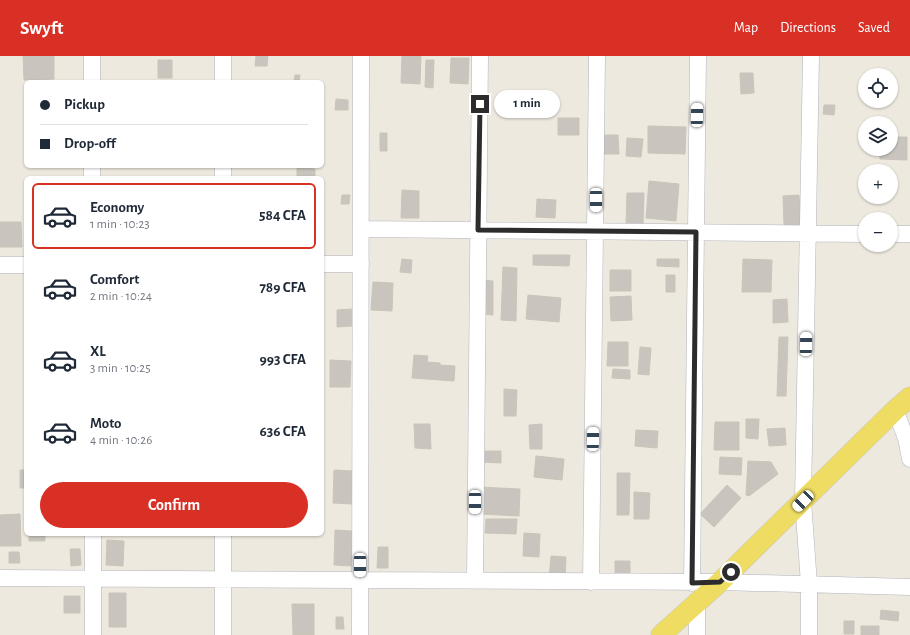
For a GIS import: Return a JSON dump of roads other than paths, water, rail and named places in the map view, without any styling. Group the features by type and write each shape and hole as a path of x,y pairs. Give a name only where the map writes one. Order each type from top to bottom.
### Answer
{"main road":[{"path":"661,635 697,604 903,404"}],"street":[{"path":"92,56 92,80"},
{"path":"223,56 223,80"},
{"path":"360,635 362,56"},
{"path":"475,581 480,56"},
{"path":"592,582 597,56"},
{"path":"692,583 698,56"},
{"path":"809,635 809,584 803,501 811,56"},
{"path":"361,229 858,234"},
{"path":"898,234 910,234"},
{"path":"324,264 361,264"},
{"path":"0,265 24,265"},
{"path":"903,404 906,438 910,459"},
{"path":"93,536 93,635"},
{"path":"223,536 223,635"},
{"path":"0,578 720,582 910,586"},
{"path":"697,604 697,635"}]}
